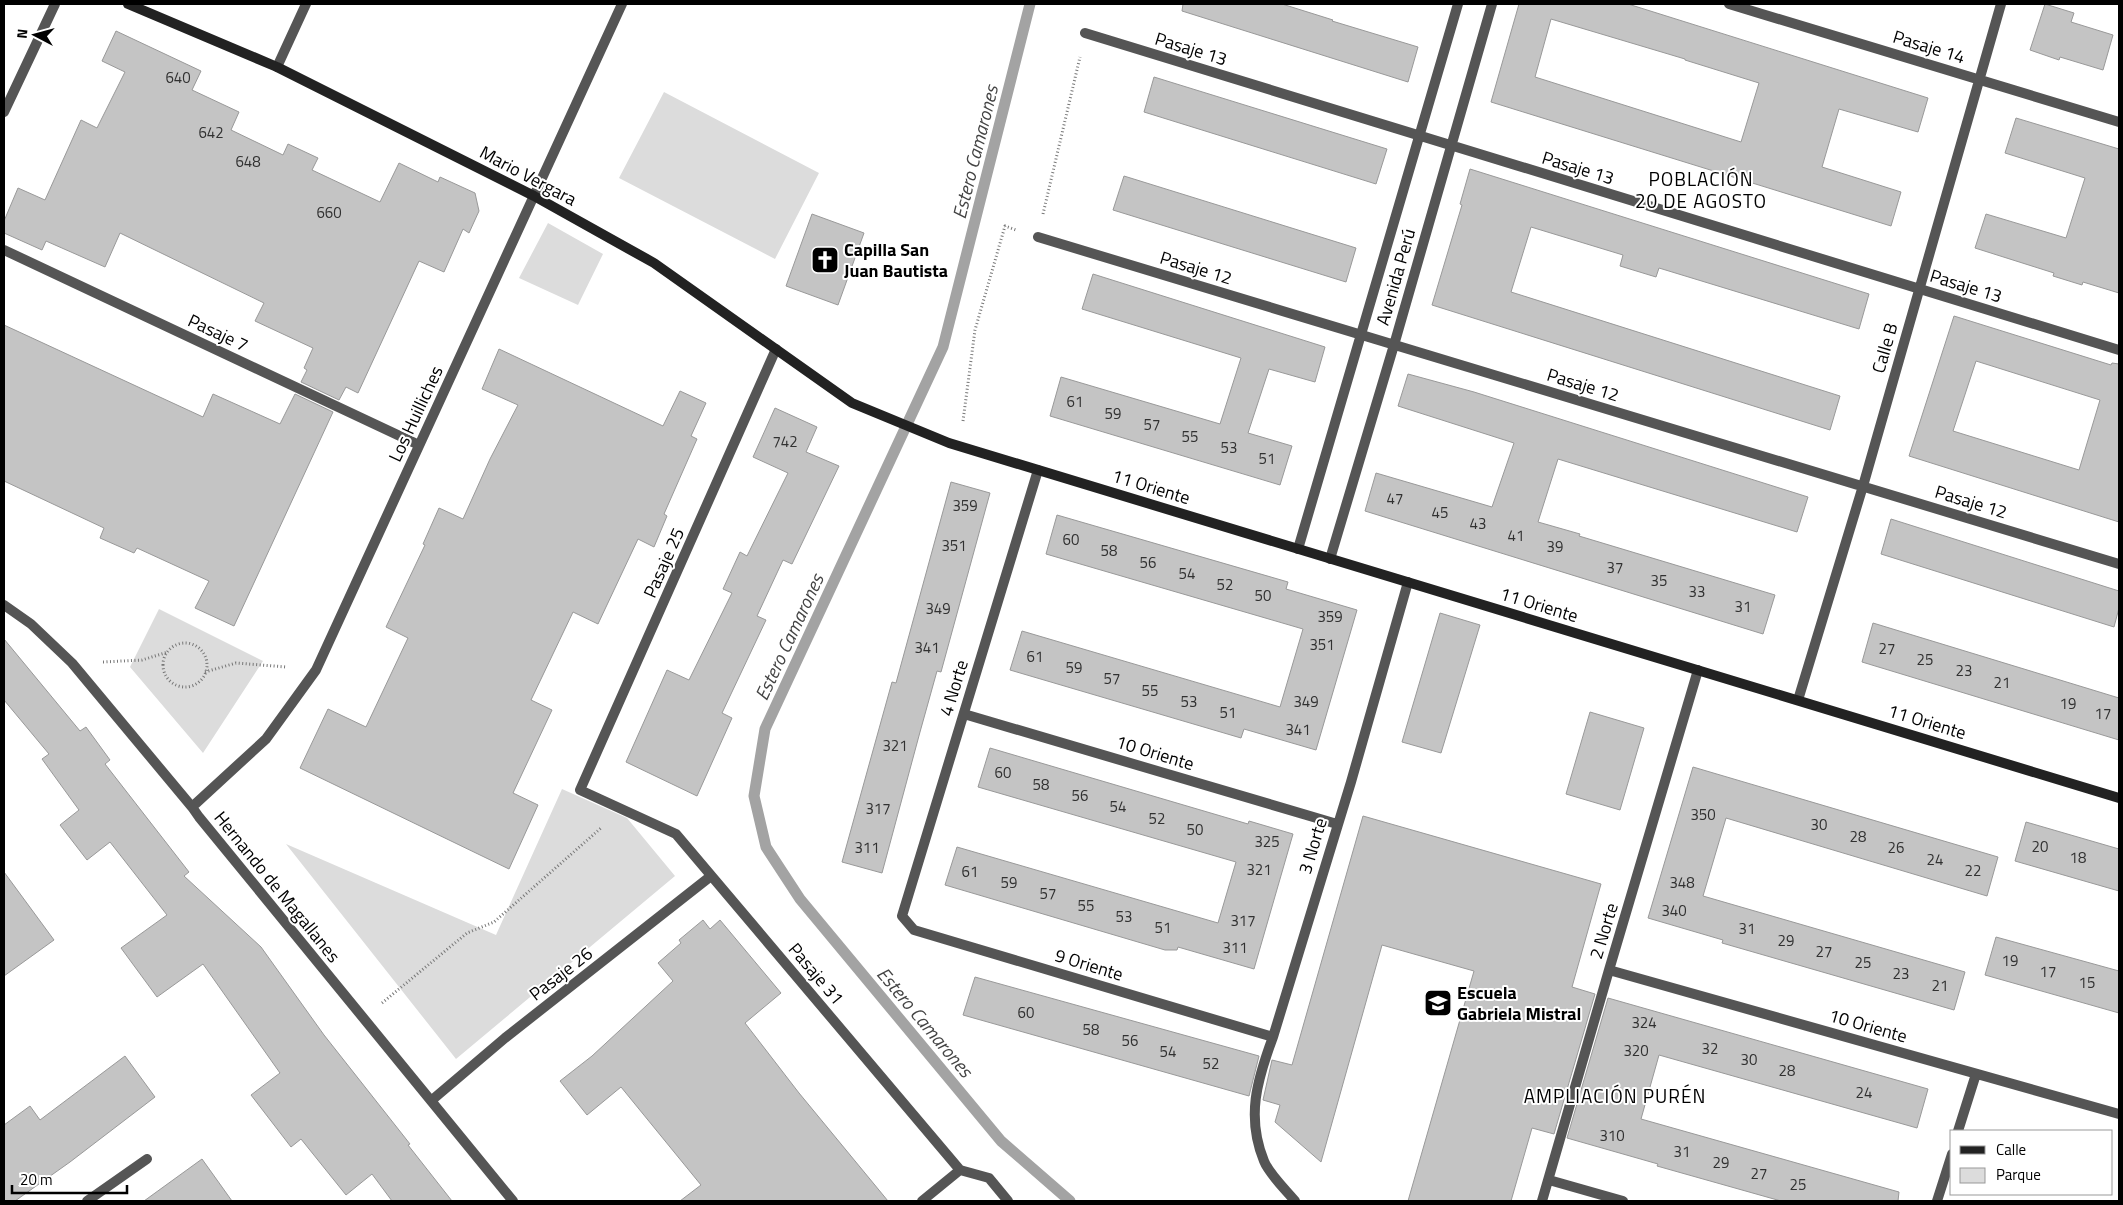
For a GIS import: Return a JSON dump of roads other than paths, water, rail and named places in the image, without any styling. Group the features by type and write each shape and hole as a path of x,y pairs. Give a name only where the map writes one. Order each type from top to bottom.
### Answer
{"street":[{"path":"4,112 55,4"},
{"name":"Mario Vergara","path":"128,4 277,67 534,196 654,263 852,402 954,445"},
{"path":"277,67 306,4"},
{"name":"Los Huilliches","path":"192,807 266,739 316,670 622,4"},
{"name":"Avenida Perú","path":"1298,549 1458,4"},
{"name":"Avenida Perú","path":"1330,559 1492,4"},
{"name":"Pasaje 14","path":"1729,4 2119,122"},
{"name":"Calle B","path":"1798,700 1863,486 2002,4"},
{"name":"Pasaje 13","path":"1085,33 2119,350"},
{"name":"Pasaje 12","path":"1038,237 2119,564"},
{"name":"Pasaje 7","path":"4,250 419,445"},
{"name":"Pasaje 25","path":"580,790 776,349"},
{"name":"11 Oriente","path":"954,445 2119,798"},
{"name":"4 Norte","path":"902,916 1038,470"},
{"name":"3 Norte","path":"1295,1201 1265,1163 1254,1121 1259,1074 1273,1037 1351,782 1408,582"},
{"name":"Hernando de Magallanes","path":"4,605 31,624 72,663 192,807 513,1201"},
{"name":"2 Norte","path":"1542,1201 1698,670"},
{"name":"10 Oriente","path":"964,714 1337,824"},
{"name":"Pasaje 31","path":"580,790 676,834 960,1170"},
{"name":"Pasaje 26","path":"432,1100 505,1038 712,876"},
{"name":"9 Oriente","path":"902,916 914,930 1273,1037"},
{"name":"10 Oriente","path":"1609,970 2119,1114"},
{"path":"1958,1130 1976,1074"},
{"path":"86,1201 147,1159"},
{"path":"1937,1201 1950,1160"},
{"path":"922,1201 960,1170 989,1178 1008,1201"},
{"path":"1549,1180 1623,1201"}],"waterway":[{"name":"Estero Camarones","path":"1030,4 943,347 765,729 754,796 766,847 800,899 1001,1141 1070,1201"}],"place":[{"name":"Capilla San Juan Bautista","path":"825,260"},
{"name":"Escuela Gabriela Mistral","path":"1438,1003"}],"district":[{"name":"POBLACIÓN 20 DE AGOSTO","path":"1701,190"},
{"name":"AMPLIACIÓN PURÉN","path":"1615,1096"}]}
